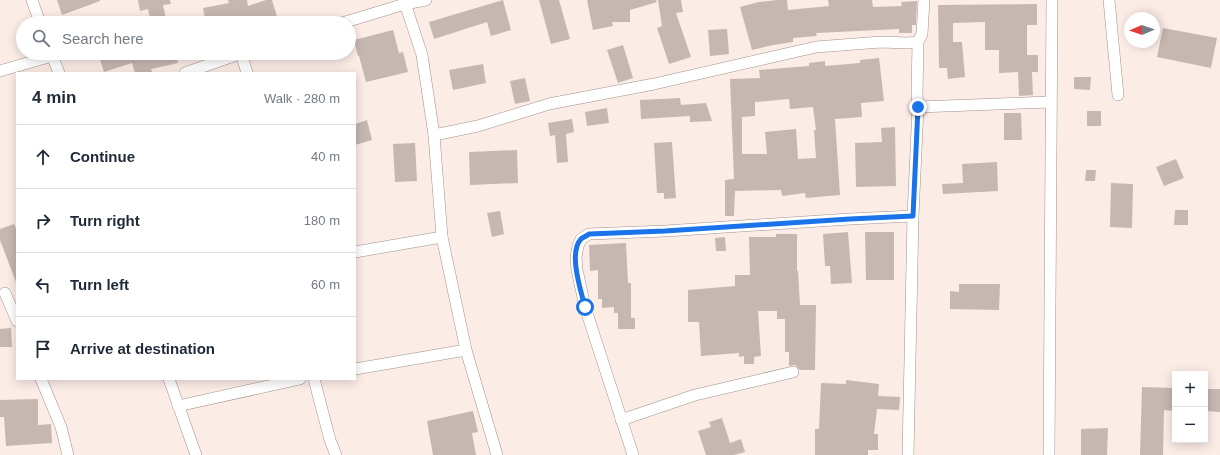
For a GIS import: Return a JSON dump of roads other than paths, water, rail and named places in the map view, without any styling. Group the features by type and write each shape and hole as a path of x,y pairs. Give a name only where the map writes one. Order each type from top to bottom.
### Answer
{"street":[{"path":"32,0 38,16"},
{"path":"356,18 404,2 426,0"},
{"path":"908,455 913,216 918,107 918,42 922,34 924,0"},
{"path":"1049,455 1051,339 1050,102 1052,0"},
{"path":"1109,0 1118,95"},
{"path":"404,2 422,55 434,135 442,237 466,350 497,455"},
{"path":"434,135 478,126 549,104 654,84 816,47 881,42 918,42"},
{"path":"0,71 33,60"},
{"path":"54,60 59,72"},
{"path":"188,72 222,60"},
{"path":"244,60 247,72"},
{"path":"918,107 1050,102"},
{"path":"633,455 585,307 577,270 576,257 581,239 589,234 665,231 913,216"},
{"path":"356,252 442,237"},
{"path":"16,292 3,293 16,319"},
{"path":"356,369 466,350"},
{"path":"621,420 695,396 793,372"},
{"path":"41,380 61,427 68,455"},
{"path":"169,380 196,455"},
{"path":"178,406 295,380"},
{"path":"314,380 330,440 336,455"}]}
